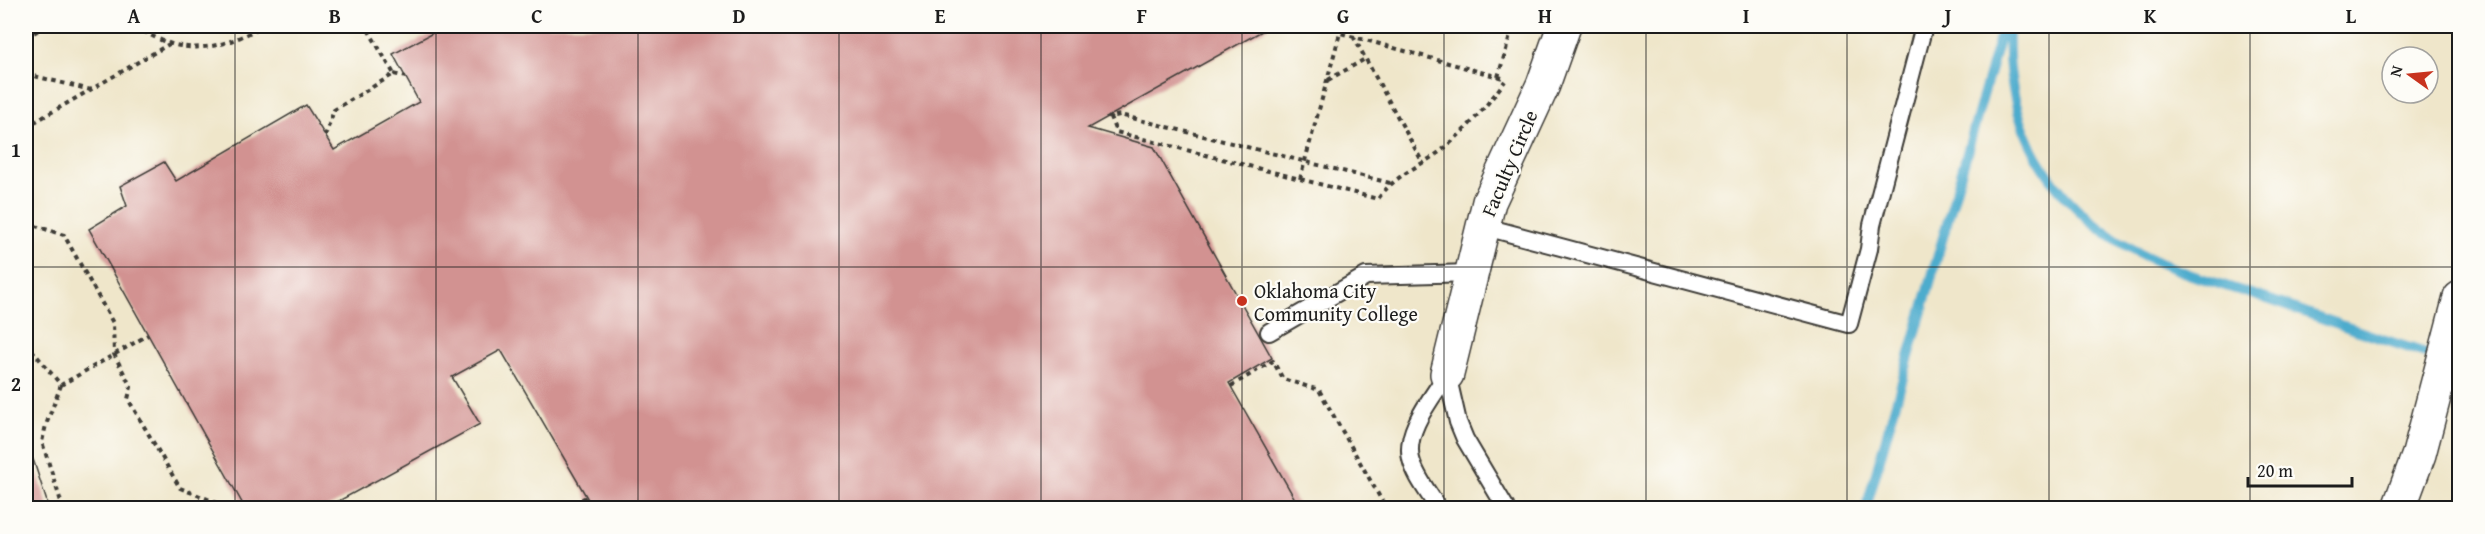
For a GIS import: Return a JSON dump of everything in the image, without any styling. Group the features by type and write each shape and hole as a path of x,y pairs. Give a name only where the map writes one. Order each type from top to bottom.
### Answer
{"street":[{"name":"Faculty Circle","path":"1447,374 1489,202 1543,85 1564,26"},
{"path":"2399,508 2419,454 2460,298"}],"lane":[{"path":"1482,226 1849,324 1869,249 1872,225 1924,26"},
{"path":"1269,332 1366,276 1471,273"},
{"name":"Faculty Circle","path":"1438,508 1414,467 1411,446 1419,419 1447,374"},
{"name":"Faculty Circle","path":"1447,374 1458,422 1465,439 1506,508"}],"path":[{"path":"26,37 46,26"},
{"path":"136,26 171,44 189,48 210,48 262,26"},
{"path":"366,26 394,74"},
{"path":"1498,77 1513,26"},
{"path":"1300,179 1340,33 1506,79"},
{"path":"1353,36 1423,164"},
{"path":"26,127 171,44"},
{"path":"1327,80 1365,58"},
{"path":"1390,183 1120,115 1110,117 1116,132 1378,199 1390,183 1423,164 1449,145 1470,124 1511,72"},
{"path":"26,74 91,90"},
{"path":"325,136 334,110 394,74 406,77"},
{"path":"26,224 64,234 113,323 114,354 131,387 128,399 180,488 230,508"},
{"path":"63,508 42,442 61,385 148,335"},
{"path":"26,343 61,385"},
{"path":"1231,386 1273,361 1283,379 1319,390 1386,508"},
{"path":"566,508 586,497"}],"building":[{"name":"Oklahoma City Community College","path":"446,26 1271,26 1088,128 1154,147 1272,358 1229,383 1300,508 593,508 501,350 452,377 480,424 326,508 245,508 89,229 127,206 120,186 164,162 176,181 306,105 334,150 419,102 393,54"},
{"path":"26,444 34,462 49,508 26,508"}],"waterway":[{"path":"1866,508 2003,26"},
{"path":"2009,26 2009,62 2014,96 2023,127 2037,157 2055,184 2077,209 2103,231 2134,250 2183,272 2442,358"}],"place":[{"name":"Oklahoma City Community College","path":"1242,301"}]}
